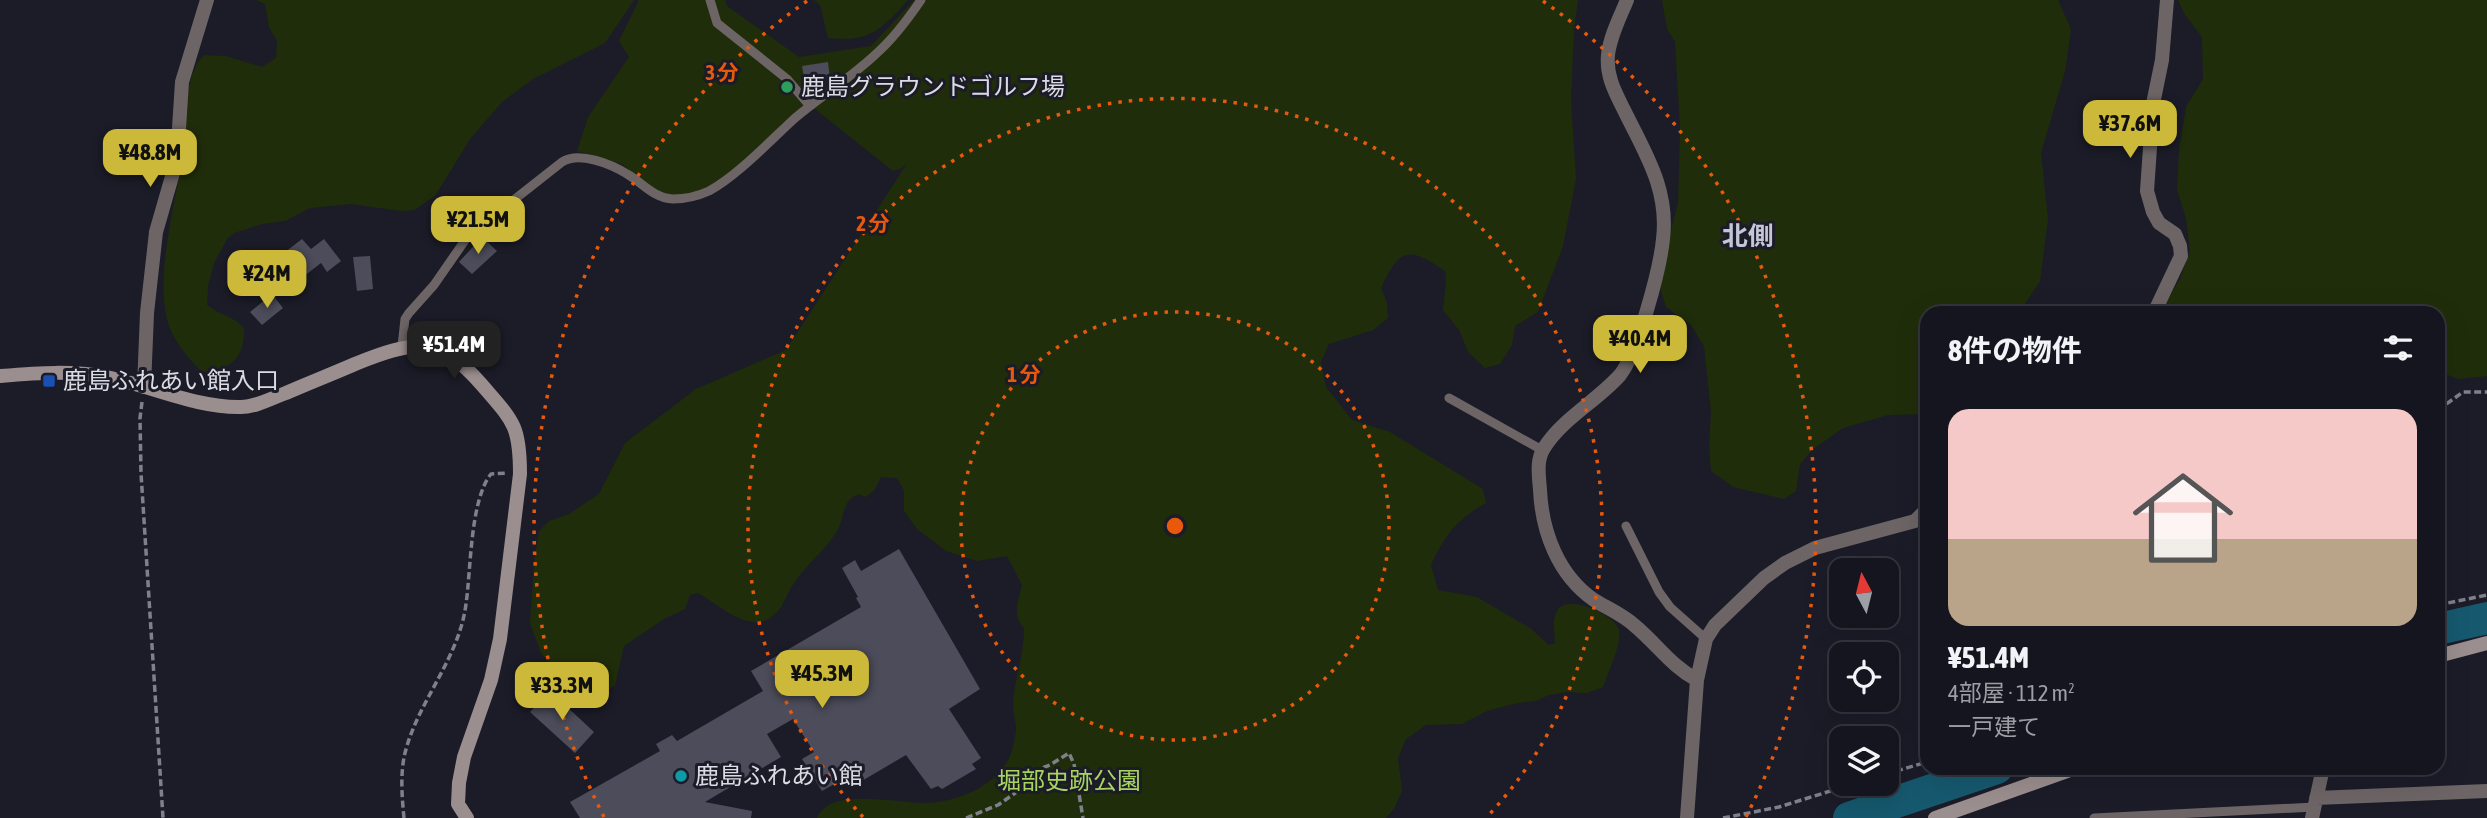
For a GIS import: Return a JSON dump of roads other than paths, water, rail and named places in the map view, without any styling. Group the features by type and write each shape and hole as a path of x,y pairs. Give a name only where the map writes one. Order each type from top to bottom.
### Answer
{"street":[{"path":"144,387 147,313 156,232 177,159 182,82 207,0"},
{"path":"1627,0 1608,55 1609,77 1658,181 1664,207 1663,239 1654,286 1621,374 1582,408 1542,450 1539,473 1544,523 1549,541 1568,576 1594,600 1631,622 1680,671 1697,680"},
{"path":"2157,306 2181,256 2175,234 2160,223 2153,212 2147,191 2153,104 2162,60 2167,0"},
{"path":"0,376 85,373 220,407 245,407 402,346 445,352 458,360 508,415 518,435 520,474 500,639 491,680 464,757 459,783 458,804 467,818"},
{"path":"1686,818 1697,680 1706,639 1726,612 1784,563 1815,548 1915,521 1920,516"},
{"path":"2445,654 2487,643"},
{"path":"1935,818 2056,775"},
{"path":"2321,775 2314,808 2487,790"}],"lane":[{"path":"710,0 717,23 787,79 810,106"},
{"path":"402,346 405,319 434,285 468,236 568,159 580,158 625,172 651,192 664,198 691,197 710,190 722,183 810,106 877,54 921,0"},
{"path":"1449,398 1542,450"},
{"path":"1626,526 1659,592 1670,607 1706,639"},
{"path":"2094,818 2314,808"}],"waterway":[{"path":"2445,627 2487,618"},
{"path":"1849,818 1976,775"}],"place":[{"name":"鹿島グラウンドゴルフ場","path":"787,87"},
{"name":"鹿島ふれあい館入口","path":"49,381"},
{"name":"鹿島ふれあい館","path":"681,776"}],"district":[{"name":"北側","path":"1748,236"}],"park label":[{"name":"堀部史跡公園","path":"1069,781"}]}
